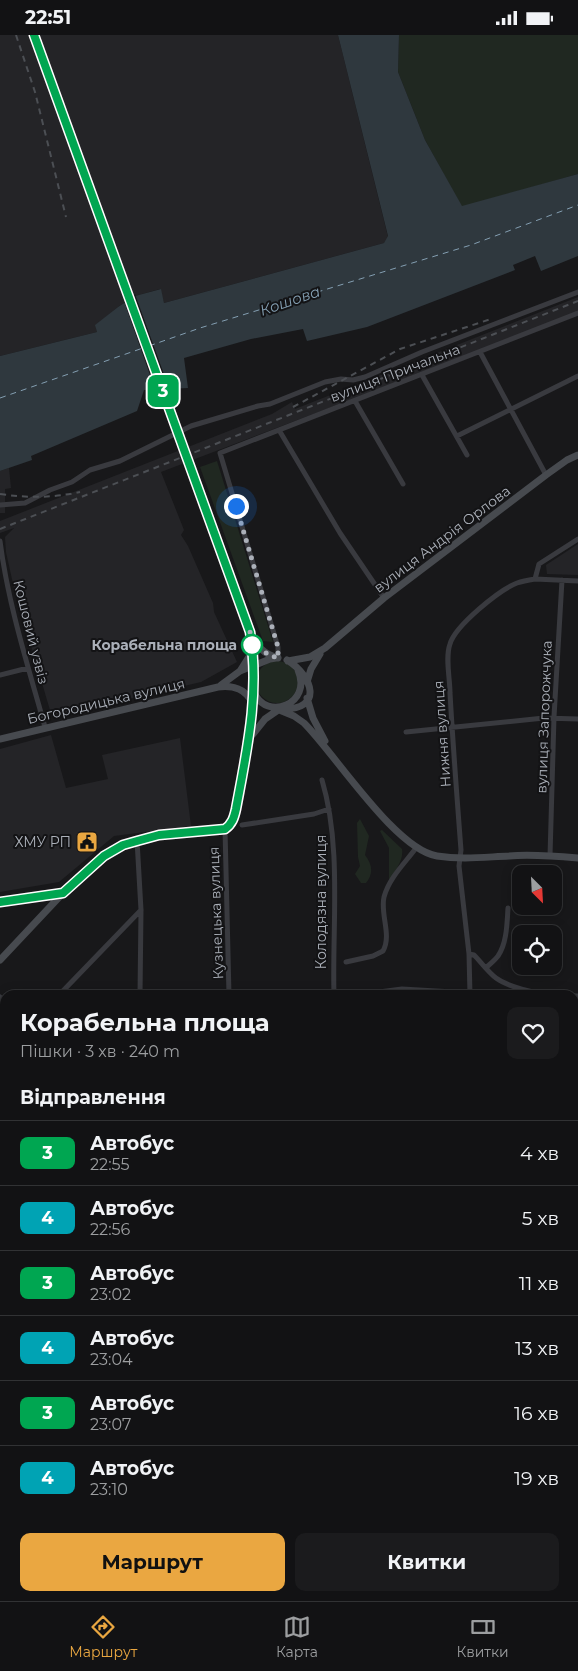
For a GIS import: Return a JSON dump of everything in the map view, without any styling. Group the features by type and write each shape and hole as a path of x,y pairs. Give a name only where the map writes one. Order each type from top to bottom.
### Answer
{"street":[{"path":"34,35 250,632 259,648 265,653 288,661 298,670 305,684 313,718 332,754"},
{"path":"0,505 25,503 50,490 72,482 90,470 120,461 191,426 270,404 325,382 365,377 422,352 578,292"},
{"name":"вулиця Причальна","path":"278,658 278,647 220,453 578,313"},
{"path":"480,352 546,475"},
{"path":"422,375 467,455"},
{"path":"457,437 578,376"},
{"path":"355,401 403,484"},
{"path":"279,430 340,533 384,598"},
{"name":"вулиця Андрія Орлова","path":"305,684 314,663 326,648 384,598 546,475 567,460 578,455"},
{"path":"535,579 539,564 578,539"},
{"name":"Кошовий узвіз","path":"0,541 2,572 44,727"},
{"name":"Нижня вулиця","path":"470,990 469,954 460,873 461,850 452,727 450,644 452,638 472,616 502,591 516,583 535,579 578,581"},
{"name":"вулиця Запорожчука","path":"550,856 554,717 562,580"},
{"path":"250,632 254,676"},
{"name":"вулиця Андрія Орлова","path":"288,661 310,657 326,648"},
{"name":"Богородицька вулиця","path":"240,671 252,652"},
{"path":"278,658 270,659 257,669 252,684 258,698 304,723 396,831 416,848 435,856 460,859 510,856 578,858"},
{"name":"Богородицька вулиця","path":"218,687 240,671 263,663"},
{"path":"0,675 28,669"},
{"path":"250,738 256,728 275,708 288,705 299,694 305,684"},
{"path":"275,708 294,708 308,700 311,694 311,687 305,684"},
{"path":"232,686 245,692 253,705"},
{"name":"Богородицька вулиця","path":"0,739 218,687 232,686 254,691"},
{"path":"0,960 63,893 104,856 123,845 159,835 225,829 231,824 236,809 250,738 254,691"},
{"path":"269,716 289,714"},
{"path":"406,732 554,717 578,719"},
{"name":"Колодязна вулиця","path":"322,780 332,827 334,863 334,990"},
{"path":"242,825 314,814 329,809"},
{"name":"Кузнецька вулиця","path":"225,829 229,990"},
{"path":"137,841 141,909 140,990"},
{"path":"346,962 373,956 383,951 386,941 384,904 386,892 396,873 416,848"},
{"path":"0,902 63,893"},
{"path":"486,967 497,957 500,951 506,931 508,908"},
{"path":"64,990 141,909"},
{"path":"469,954 474,955 501,981 526,990"},
{"path":"394,990 416,990"}],"shaded area":[{"path":"0,35 338,35 388,237 387,241 164,303 160,289 135,296 96,325 97,332 0,356"},
{"path":"399,35 578,35 578,174 462,207 425,140 398,72"},
{"path":"578,297 578,312 161,472 184,530 181,535 188,546 213,603 214,612 237,662 201,682 52,717 14,588 6,552 5,537 14,528 0,533 0,521 272,414 292,402 295,409"},
{"path":"217,461 273,642 263,641 200,467"},
{"path":"9,468 11,488 5,489 5,513 0,513 0,471"},
{"path":"578,544 578,575 547,574 546,565"},
{"name":"Корабельна площа","path":"281,661 289,664 295,670 298,682 295,694 289,700 273,703 265,700 259,694 256,678 259,670 265,664"},
{"path":"51,735 66,788 108,779 102,755 180,738 191,826 114,836 59,882 0,892 0,749"},
{"path":"360,819 369,836 365,855 371,865 371,872 366,883 361,883 355,874 360,866 357,823"},
{"path":"382,830 402,849 400,862 389,883 389,848 380,831"}],"water":[{"name":"Кошова","path":"338,35 399,35 398,72 425,140 462,206 578,174 578,256 541,271 535,256 513,265 515,270 367,327 307,341 303,329 251,339 184,358 188,388 144,390 137,411 31,456 32,460 0,471 0,356 97,332 95,325 135,296 161,289 164,303 384,243 388,236"}],"pier":[{"path":"135,294 170,391 156,392 124,301"}],"ferry route":[{"path":"149,346 200,328 471,245 578,205"},
{"path":"0,398 143,348"}],"railway":[{"path":"16,35 35,92 66,217"},
{"path":"0,529 578,301"},
{"path":"293,407 400,349 491,319"},
{"path":"0,494 40,497 80,492"}],"bus line":[{"name":"3","path":"0,902 63,893 86,870 104,856 123,845 159,835 225,829 228,827 234,819 236,809 251,730 254,691 252,684 254,676 250,632 34,35"}],"place":[{"name":"Корабельна площа","path":"252,645"},
{"name":"ХМУ РП","path":"87,842"}],"route":[{"path":"236,506 278,647 278,658 270,656 259,648 250,632 252,645"}]}
